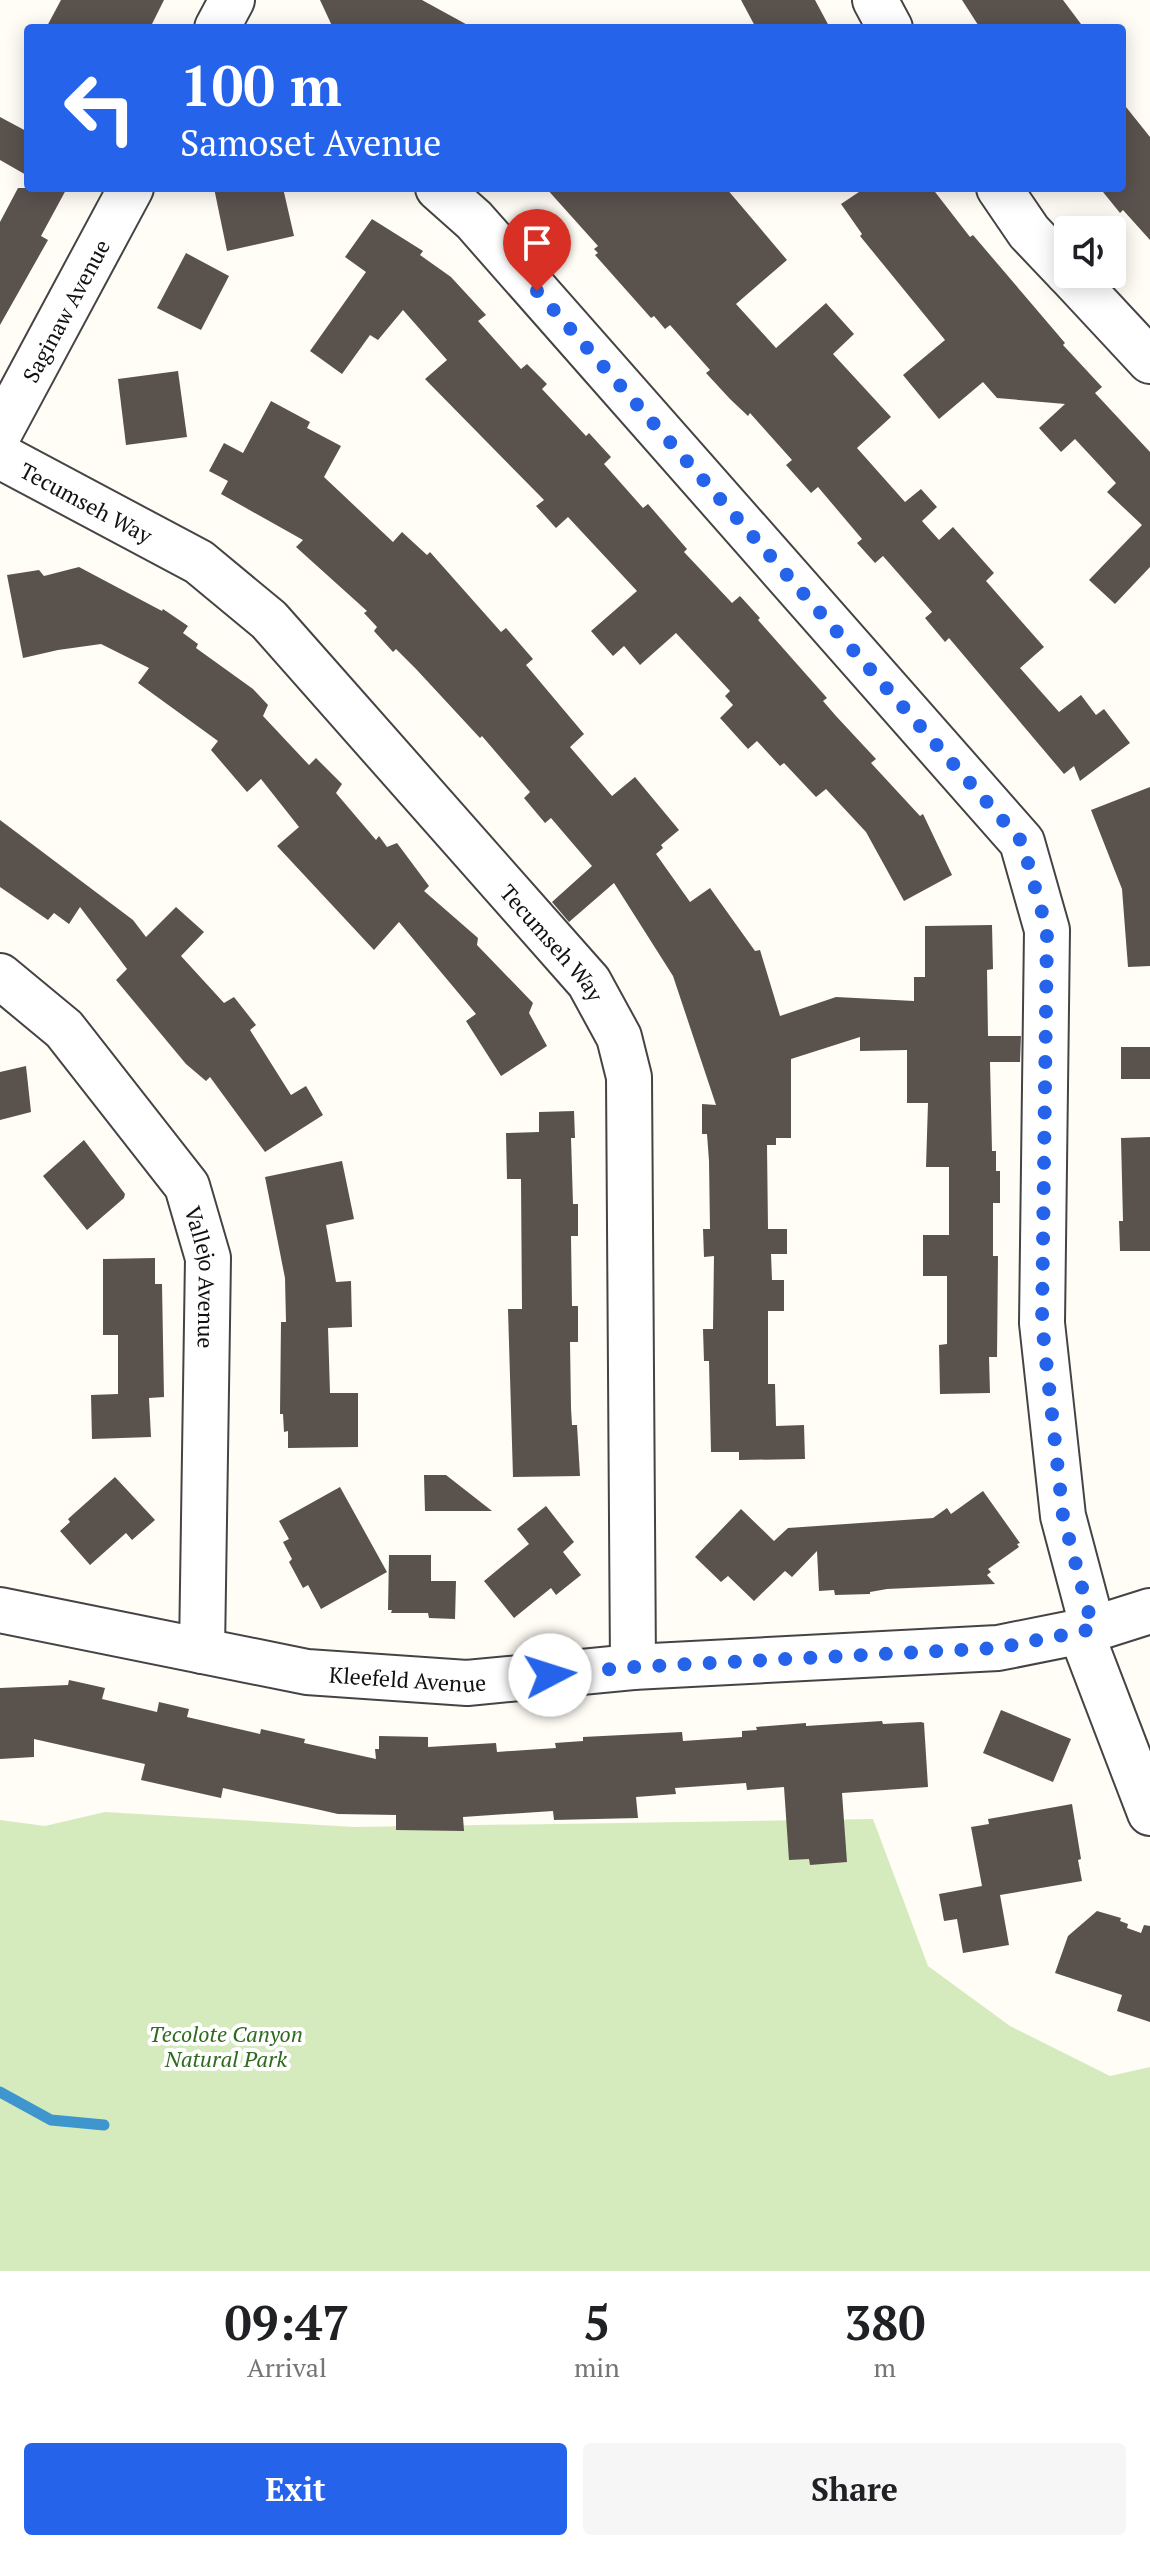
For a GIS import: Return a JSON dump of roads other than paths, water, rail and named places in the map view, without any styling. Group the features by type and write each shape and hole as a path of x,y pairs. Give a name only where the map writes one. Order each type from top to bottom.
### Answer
{"street":[{"path":"219,24 232,0"},
{"path":"875,0 888,24"},
{"name":"Saginaw Avenue","path":"0,432 129,192"},
{"path":"442,192 474,220 1022,842 1047,930 1042,1323 1063,1516 1086,1630 1150,1813"},
{"path":"1002,192 1029,232 1054,259"},
{"path":"1081,288 1150,361"},
{"name":"Tecumseh Way","path":"0,456 199,562 269,620 589,982 619,1037 629,1077 633,1667"},
{"name":"Vallejo Avenue","path":"0,976 64,1029 187,1186 208,1258 202,1651"},
{"name":"Kleefeld Avenue","path":"0,1610 307,1672 467,1683 633,1667 998,1648 1086,1630 1150,1611"}],"waterway":[{"path":"0,2092 51,2120 104,2125"}],"park label":[{"name":"Tecolote Canyon Natural Park","path":"226,2046"}]}
